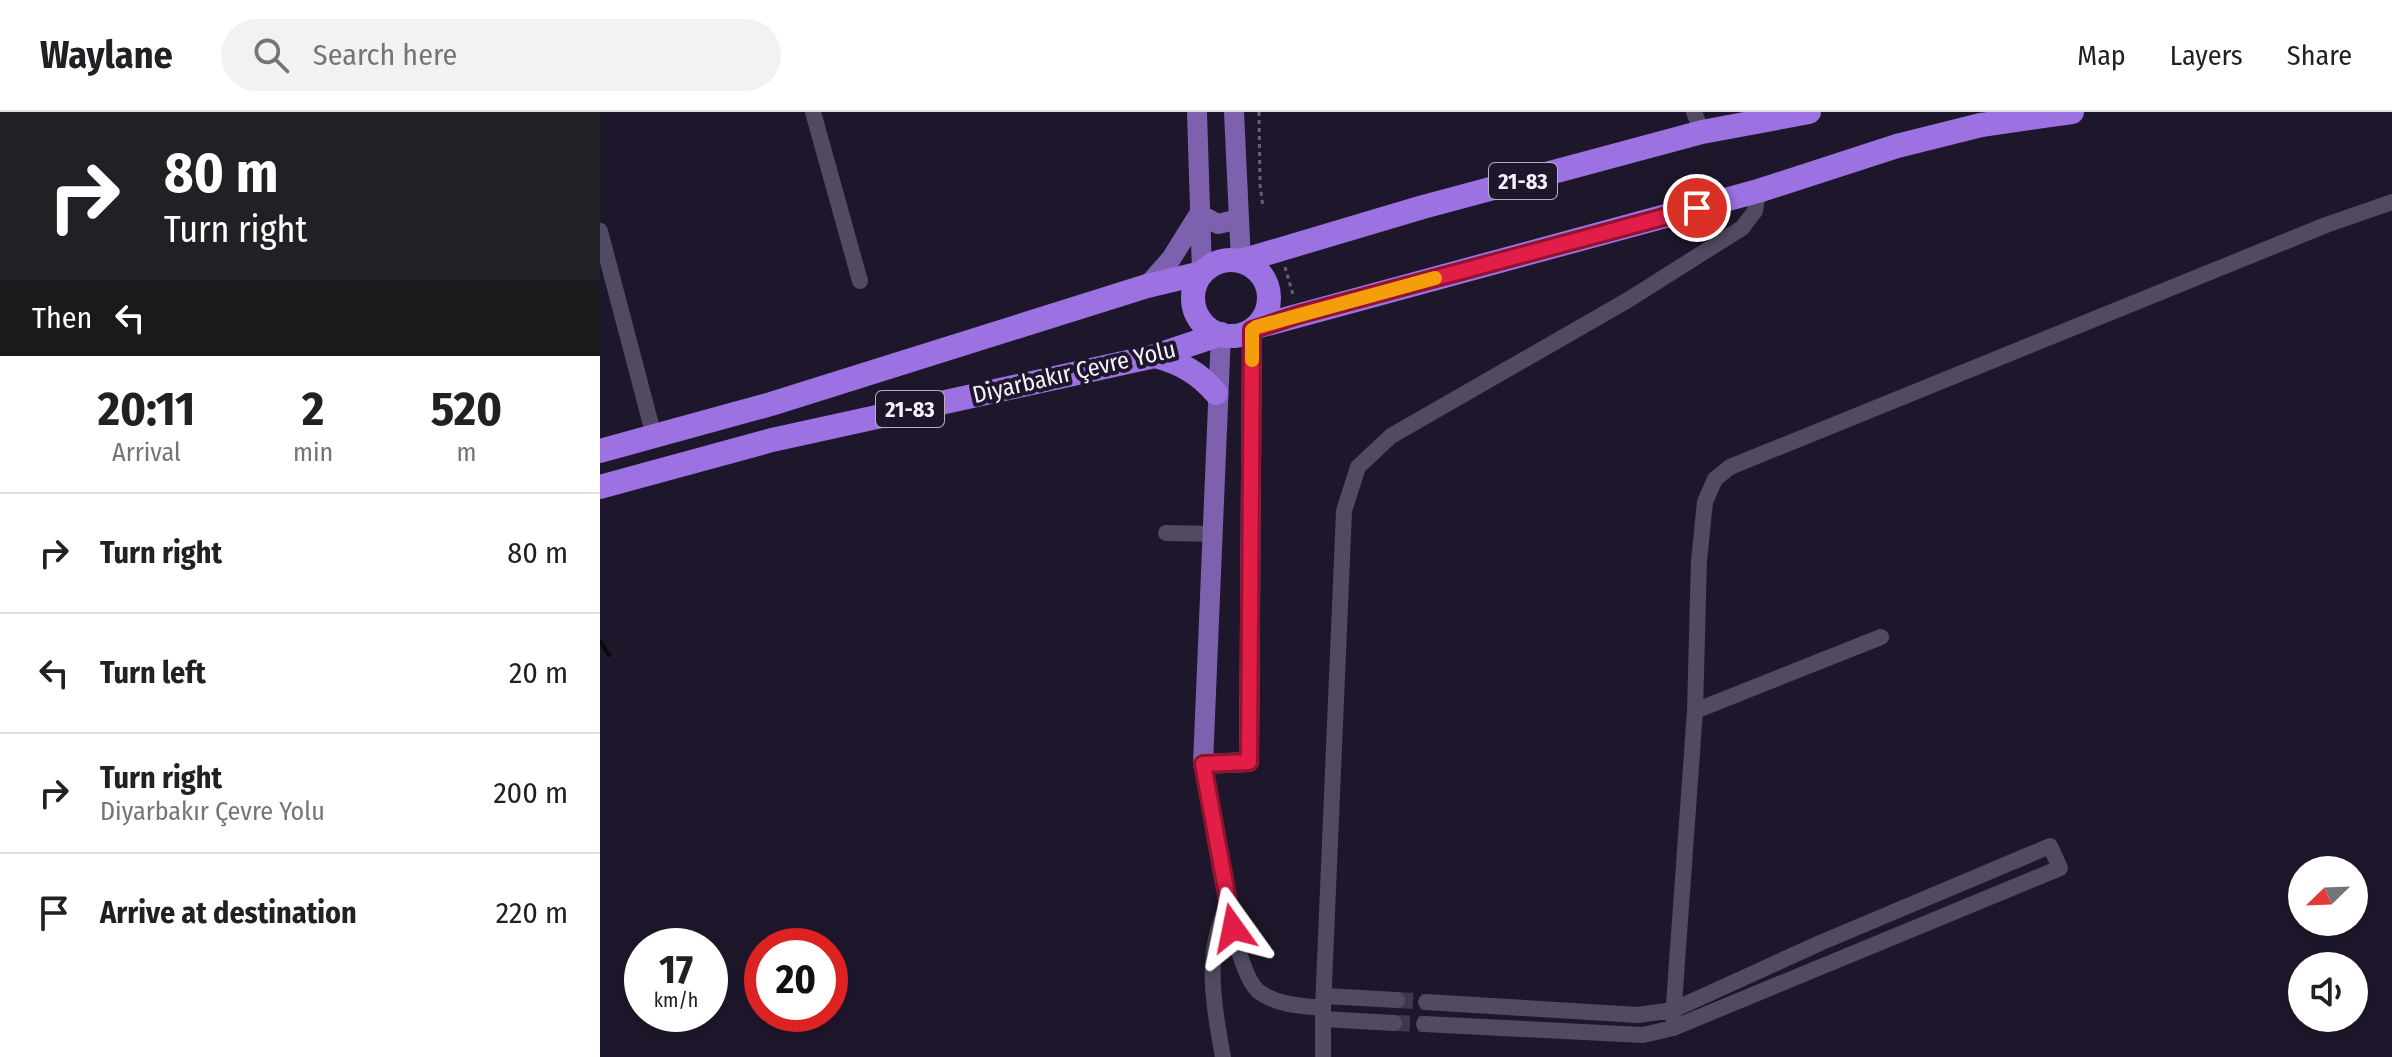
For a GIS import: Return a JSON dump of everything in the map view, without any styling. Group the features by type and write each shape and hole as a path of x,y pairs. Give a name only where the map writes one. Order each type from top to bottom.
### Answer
{"highway":[{"name":"21-83","path":"1241,261 1698,122 1809,112"},
{"path":"1254,328 1268,310 1269,289 1259,271 1241,261 1220,261 1202,273 1196,282 1193,303 1202,323 1221,334 1242,335 1254,328 1758,191 1911,142 1981,125 2072,112"},
{"name":"21-83","path":"600,451 771,404 1147,286 1202,273"},
{"name":"Diyarbakır Çevre Yolu","path":"600,487 772,440 1155,356 1221,334"},
{"path":"1155,356 1178,362 1194,371 1216,393"}],"main road":[{"path":"1197,112 1202,273"},
{"path":"1234,112 1241,261"},
{"path":"1199,214 1218,224 1239,219"},
{"path":"1147,286 1171,259 1199,214"},
{"path":"1221,334 1216,393 1214,534 1203,764 1249,762 1254,328"}],"street":[{"path":"813,112 860,281"},
{"path":"1323,1057 1344,511 1358,467 1391,436 1628,300 1742,228 1755,211 1758,191"},
{"path":"1673,1028 1695,711 1699,561 1705,502 1715,479 1730,467 2129,303 2392,202"},
{"path":"600,231 654,436"},
{"path":"1166,533 1214,534"},
{"path":"1695,711 1881,637"},
{"path":"1203,764 1228,906 1244,972 1258,991 1287,1005 1323,1008 1394,1023"},
{"path":"1424,1024 1643,1035 1673,1028 2060,868 2050,846 1820,943 1673,1010 1638,1015 1426,1002"},
{"path":"1223,1057 1214,1011 1214,950 1218,925 1228,906"},
{"path":"1323,1008 1397,1000"}],"path":[{"path":"1259,112 1263,208"},
{"path":"1283,259 1296,306"}],"waterway":[{"path":"600,641 609,655"}],"tunnel":[{"path":"1397,1000 1426,1002"},
{"path":"1394,1023 1424,1024"}],"slow traffic":[{"path":"1252,360 1252,330 1256,327 1435,278"}],"route":[{"path":"1233,928 1203,764 1249,762 1252,330 1697,208"}]}
